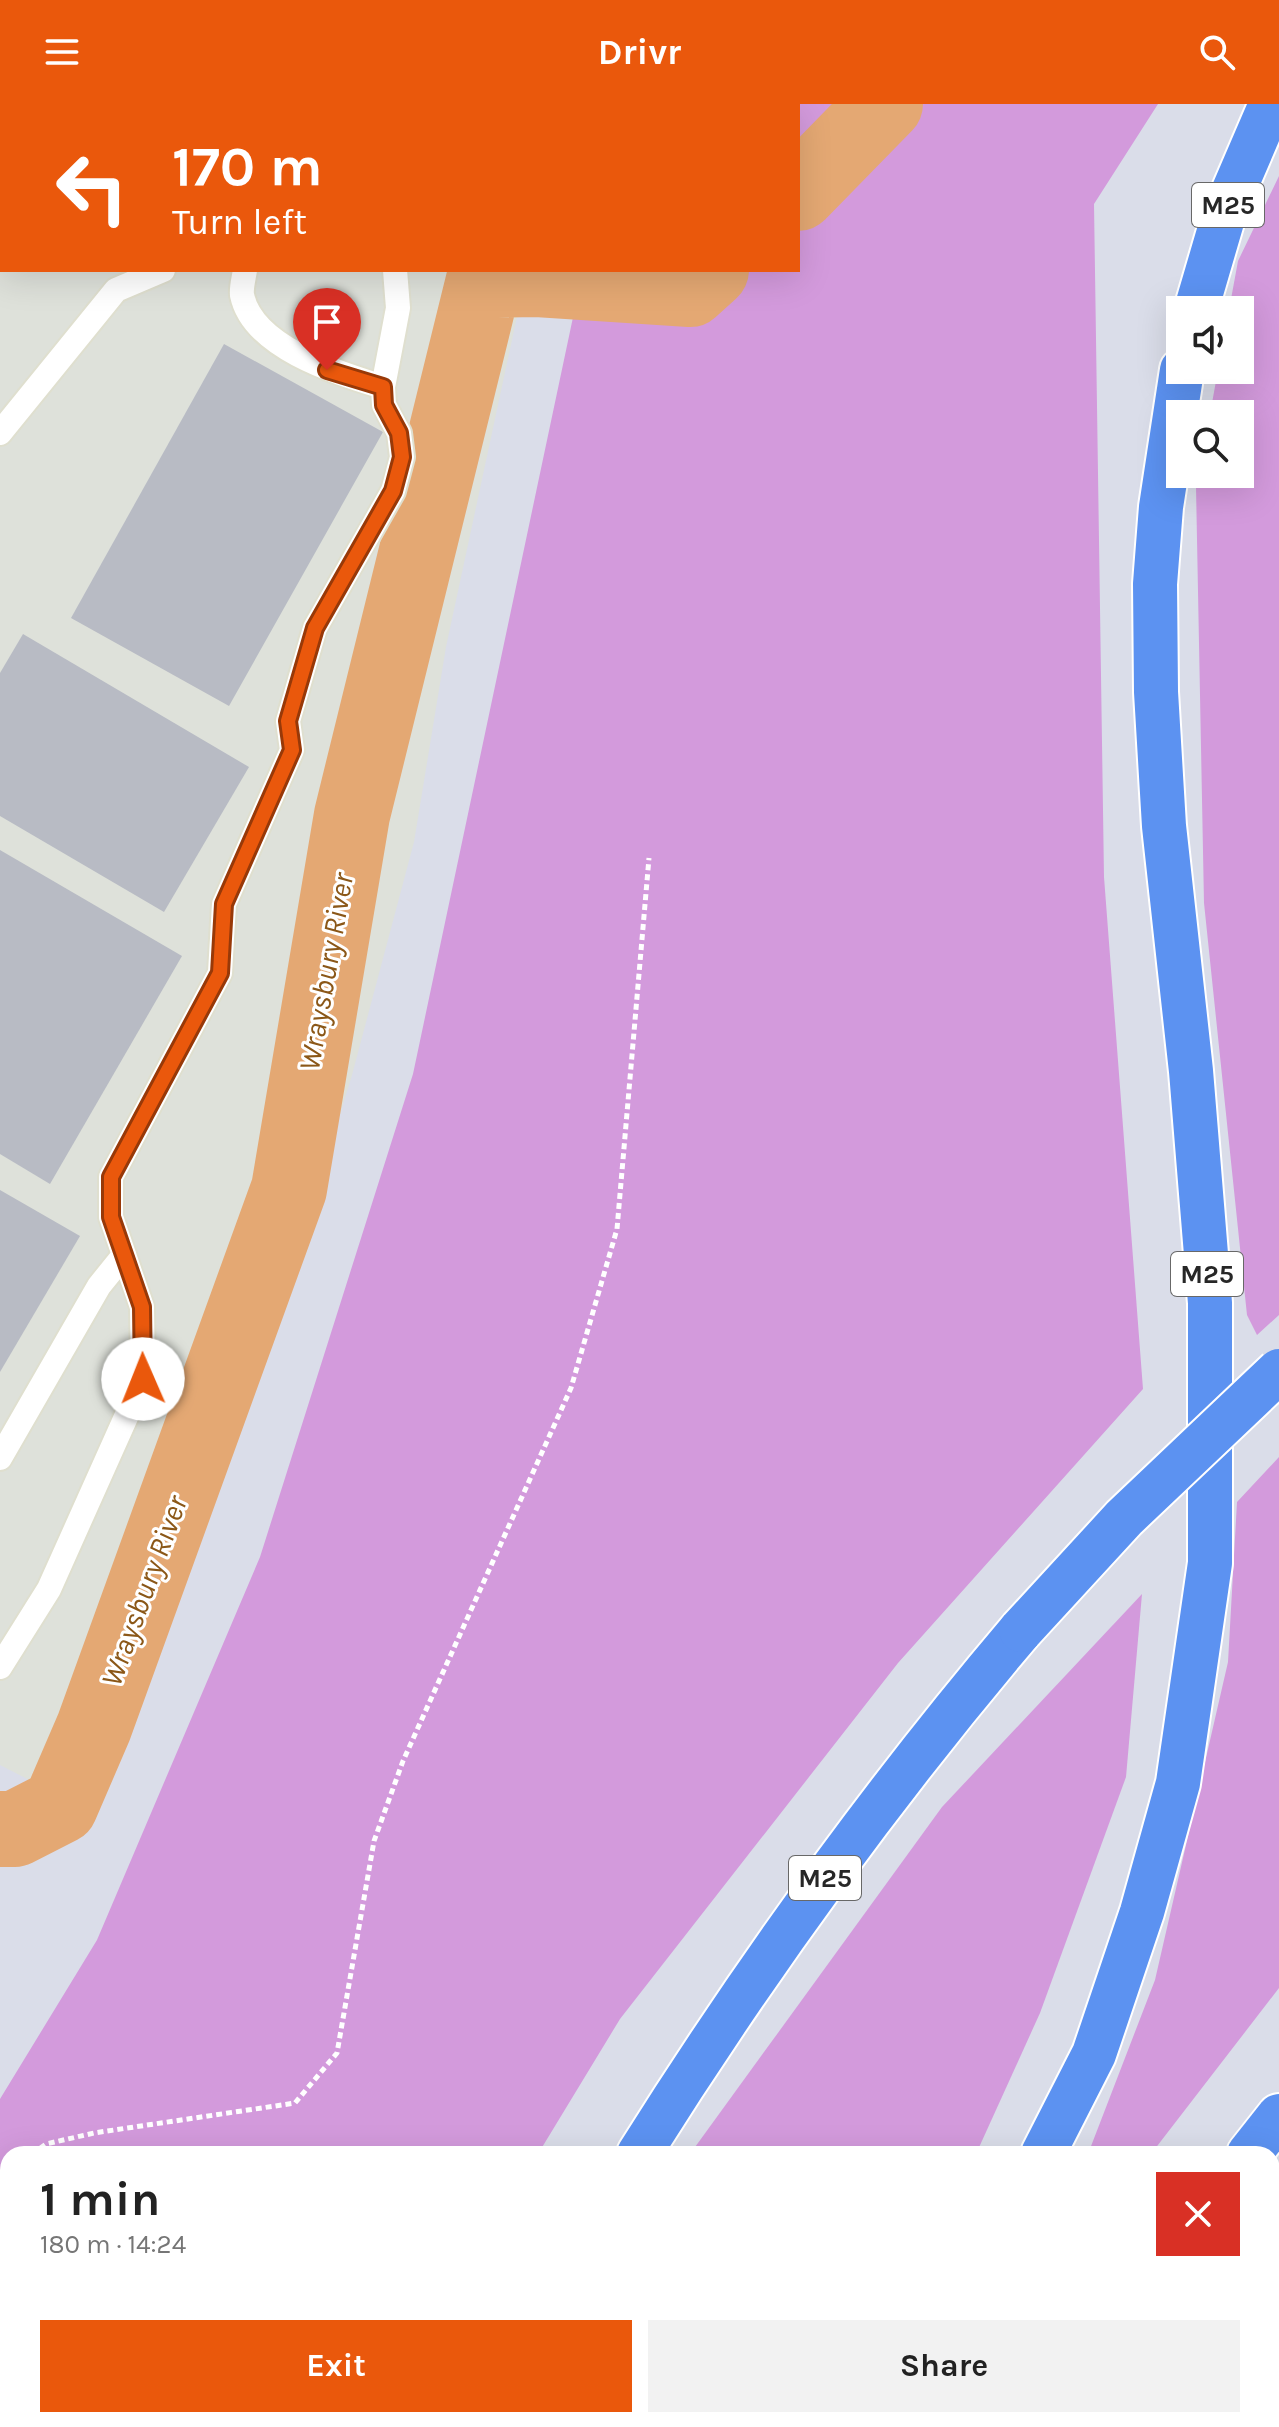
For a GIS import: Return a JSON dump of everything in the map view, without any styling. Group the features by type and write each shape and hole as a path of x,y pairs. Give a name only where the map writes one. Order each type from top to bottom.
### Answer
{"highway":[{"name":"M25","path":"1200,296 1225,211 1271,104"},
{"name":"M25","path":"1047,2146 1094,2054 1142,1912 1178,1783 1210,1563 1210,1303 1191,1071 1164,826 1156,692 1155,584 1161,507 1180,384"},
{"name":"M25","path":"644,2146 844,1850 944,1720 1124,1518 1279,1371"},
{"path":"1255,2146 1279,2116"}],"lane":[{"path":"0,433 116,290 158,272"},
{"path":"245,272 242,295 265,335 327,370 383,387"},
{"path":"0,1667 49,1589 143,1379 142,1307 111,1217 111,1177 220,973 224,904 292,750 288,721 315,628 393,491 402,457 399,433 384,405 383,387 398,308 395,272"},
{"path":"0,1458 99,1286 124,1255"}],"path":[{"path":"43,2146 94,2133 295,2103 337,2053 374,1841 403,1761 571,1388 617,1229 649,858"}],"shaded area":[{"path":"800,104 1158,104 1094,204 1104,877 1143,1389 898,1663 620,2019 543,2146 0,2146 0,2099 97,1940 260,1557 413,1074 583,272 800,272"},
{"path":"1279,176 1279,1315 1257,1335 1247,1315 1204,903 1196,488 1254,488 1254,400 1213,400 1215,384 1254,384 1254,296 1232,296 1238,261"},
{"path":"0,272 527,272 446,647 414,842 352,1075 274,1332 180,1587 90,1811 0,1765"},
{"path":"1279,1457 1279,1988 1157,2146 1091,2146 1155,1980 1228,1662 1237,1502"},
{"path":"1142,1594 1126,1777 1040,2013 980,2146 696,2146 942,1807"}],"building":[{"path":"224,344 383,432 229,706 71,618"},
{"path":"23,634 249,767 164,912 0,816 0,673"},
{"path":"0,850 182,956 50,1184 0,1154"},
{"path":"0,1190 80,1236 0,1372"}],"waterway":[{"name":"Wraysbury River","path":"800,191 885,104"},
{"name":"Wraysbury River","path":"0,1829 15,1829 60,1806 94,1727 289,1189 352,815 484,280 537,279 690,289 709,272"}],"route":[{"path":"143,1379 142,1307 111,1217 111,1177 220,973 225,942 224,904 292,750 288,721 315,628 393,491 402,457 399,433 384,405 383,387 327,370"}]}
